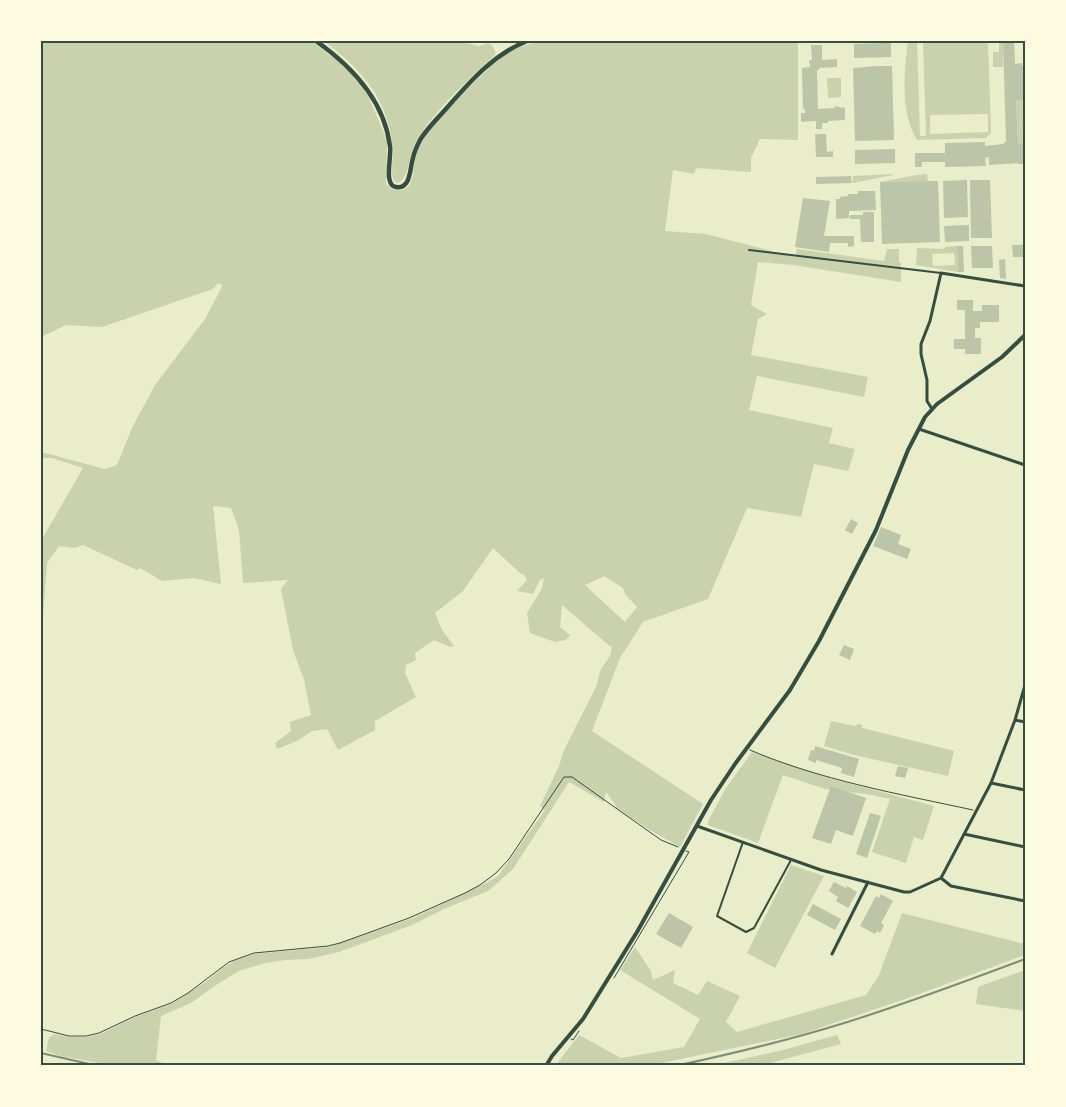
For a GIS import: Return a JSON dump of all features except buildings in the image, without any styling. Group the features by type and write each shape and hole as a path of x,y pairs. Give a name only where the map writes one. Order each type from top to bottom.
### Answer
{"main road":[{"path":"316,41 340,58 352,70 370,92 379,108 390,146 388,177 391,184 398,188 404,186 408,180 413,155 420,140 468,84 495,59 513,47 527,41"}],"street":[{"path":"932,409 927,401 927,380 921,354 941,273 1025,286"},
{"path":"546,1066 583,1019 637,932 711,800 746,748 790,690 823,633 876,530 918,429 932,409 1002,357 1025,335"},
{"path":"918,429 1025,465"},
{"path":"697,826 821,870 910,892 941,878 991,783 1015,720 1025,685"},
{"path":"1015,720 1025,722"},
{"path":"991,783 1025,790"},
{"path":"964,834 1025,847"},
{"path":"941,878 951,886 1025,901"},
{"path":"832,954 868,882"}],"lane":[{"path":"749,250 941,273"},
{"path":"743,842 717,916 746,932 754,928 791,860"}],"path":[{"path":"746,748 800,768 882,790 976,811"},
{"path":"41,1029 69,1036 86,1036 99,1033 135,1016 171,1003 188,993 229,962 254,952 328,946 340,943 409,918 464,893 496,874 509,859 564,778 572,777 661,840 684,850"}],"green space":[{"path":"41,41 311,41 355,76 368,95 387,141 386,183 390,188 403,190 410,184 413,176 418,150 446,111 490,67 519,47 539,41 798,41 798,140 760,139 751,158 751,172 696,168 694,174 673,170 665,231 706,234 795,257 797,249 884,261 887,249 899,249 899,262 901,263 901,282 794,265 758,262 751,305 767,314 758,319 751,355 868,377 864,397 757,376 749,410 833,428 829,443 855,449 848,471 814,464 801,517 747,508 708,599 643,622 620,658 592,731 703,804 680,847 618,809 606,792 604,802 569,782 513,869 488,891 444,909 412,925 339,952 309,959 265,963 239,971 191,1003 161,1016 156,1060 169,1066 115,1066 61,1056 46,1051 49,1038 54,1034 70,1037 87,1037 100,1034 135,1017 171,1004 234,961 254,954 329,947 413,918 498,876 545,810 540,806 559,766 564,750 596,687 601,669 610,656 612,648 562,605 560,627 570,635 566,640 555,642 530,633 527,613 542,588 544,578 540,580 533,594 517,591 527,580 524,574 521,574 493,548 463,591 435,613 442,630 454,646 450,647 434,640 415,653 416,660 406,665 405,673 416,697 375,721 375,730 338,750 327,729 312,731 297,741 277,749 275,743 291,731 290,722 311,715 304,680 293,650 281,589 288,580 243,583 239,530 231,508 213,506 221,584 193,578 162,581 140,568 137,570 83,545 75,548 59,546 47,563 41,642 41,541 83,468 52,458 41,458 41,452 105,469 117,465 132,428 155,385 205,319 223,285 218,283 213,289 102,327 66,325 41,337","holes":["604,576 623,588 625,594 637,607 625,622 585,585"]},
{"path":"324,41 455,41 480,46 488,43 492,45 496,54 452,96 430,121 415,144 406,175 399,183 395,182 393,178 393,148 390,131 379,100 371,87 350,63"},
{"path":"908,41 988,41 991,133 986,138 917,140 908,117 906,105 905,79","holes":["917,42 923,42 926,136 920,136","988,114 988,132 930,134 930,115"]},
{"path":"999,41 1003,41 1003,67 993,67 993,52 999,52"},
{"path":"827,78 841,78 841,97 828,98"},
{"path":"1023,97 1025,97 1025,144 1018,144 1016,100 1023,100"},
{"path":"927,174 928,181 880,182"},
{"path":"893,175 853,183 853,176"},
{"path":"957,246 958,272 916,265 917,248 944,249 945,247","holes":["954,253 955,265 933,266 932,254"]},
{"path":"831,721 855,726 858,724 862,725 862,728 954,751 948,776 854,755 824,746"},
{"path":"752,752 829,778 934,806 923,840 914,837 906,863 872,852 890,799 825,789 783,775 758,843 708,825 708,821 726,788"},
{"path":"791,865 824,876 775,968 747,953"},
{"path":"902,913 1025,944 1025,955 911,997 802,1034 647,1066 555,1066 579,1035 621,1058 684,1047 700,1019 620,970 635,947 651,971 653,980 675,970 673,983 698,995 707,981 740,996 726,1022 737,1032 866,995 879,975"},
{"path":"1025,970 1025,1011 976,1004 978,987"},
{"path":"837,1035 841,1044 759,1066 711,1066 783,1050"}],"railway":[{"path":"675,1066 758,1047 841,1024 956,985 1025,959"},
{"path":"41,1053 98,1066"}]}
